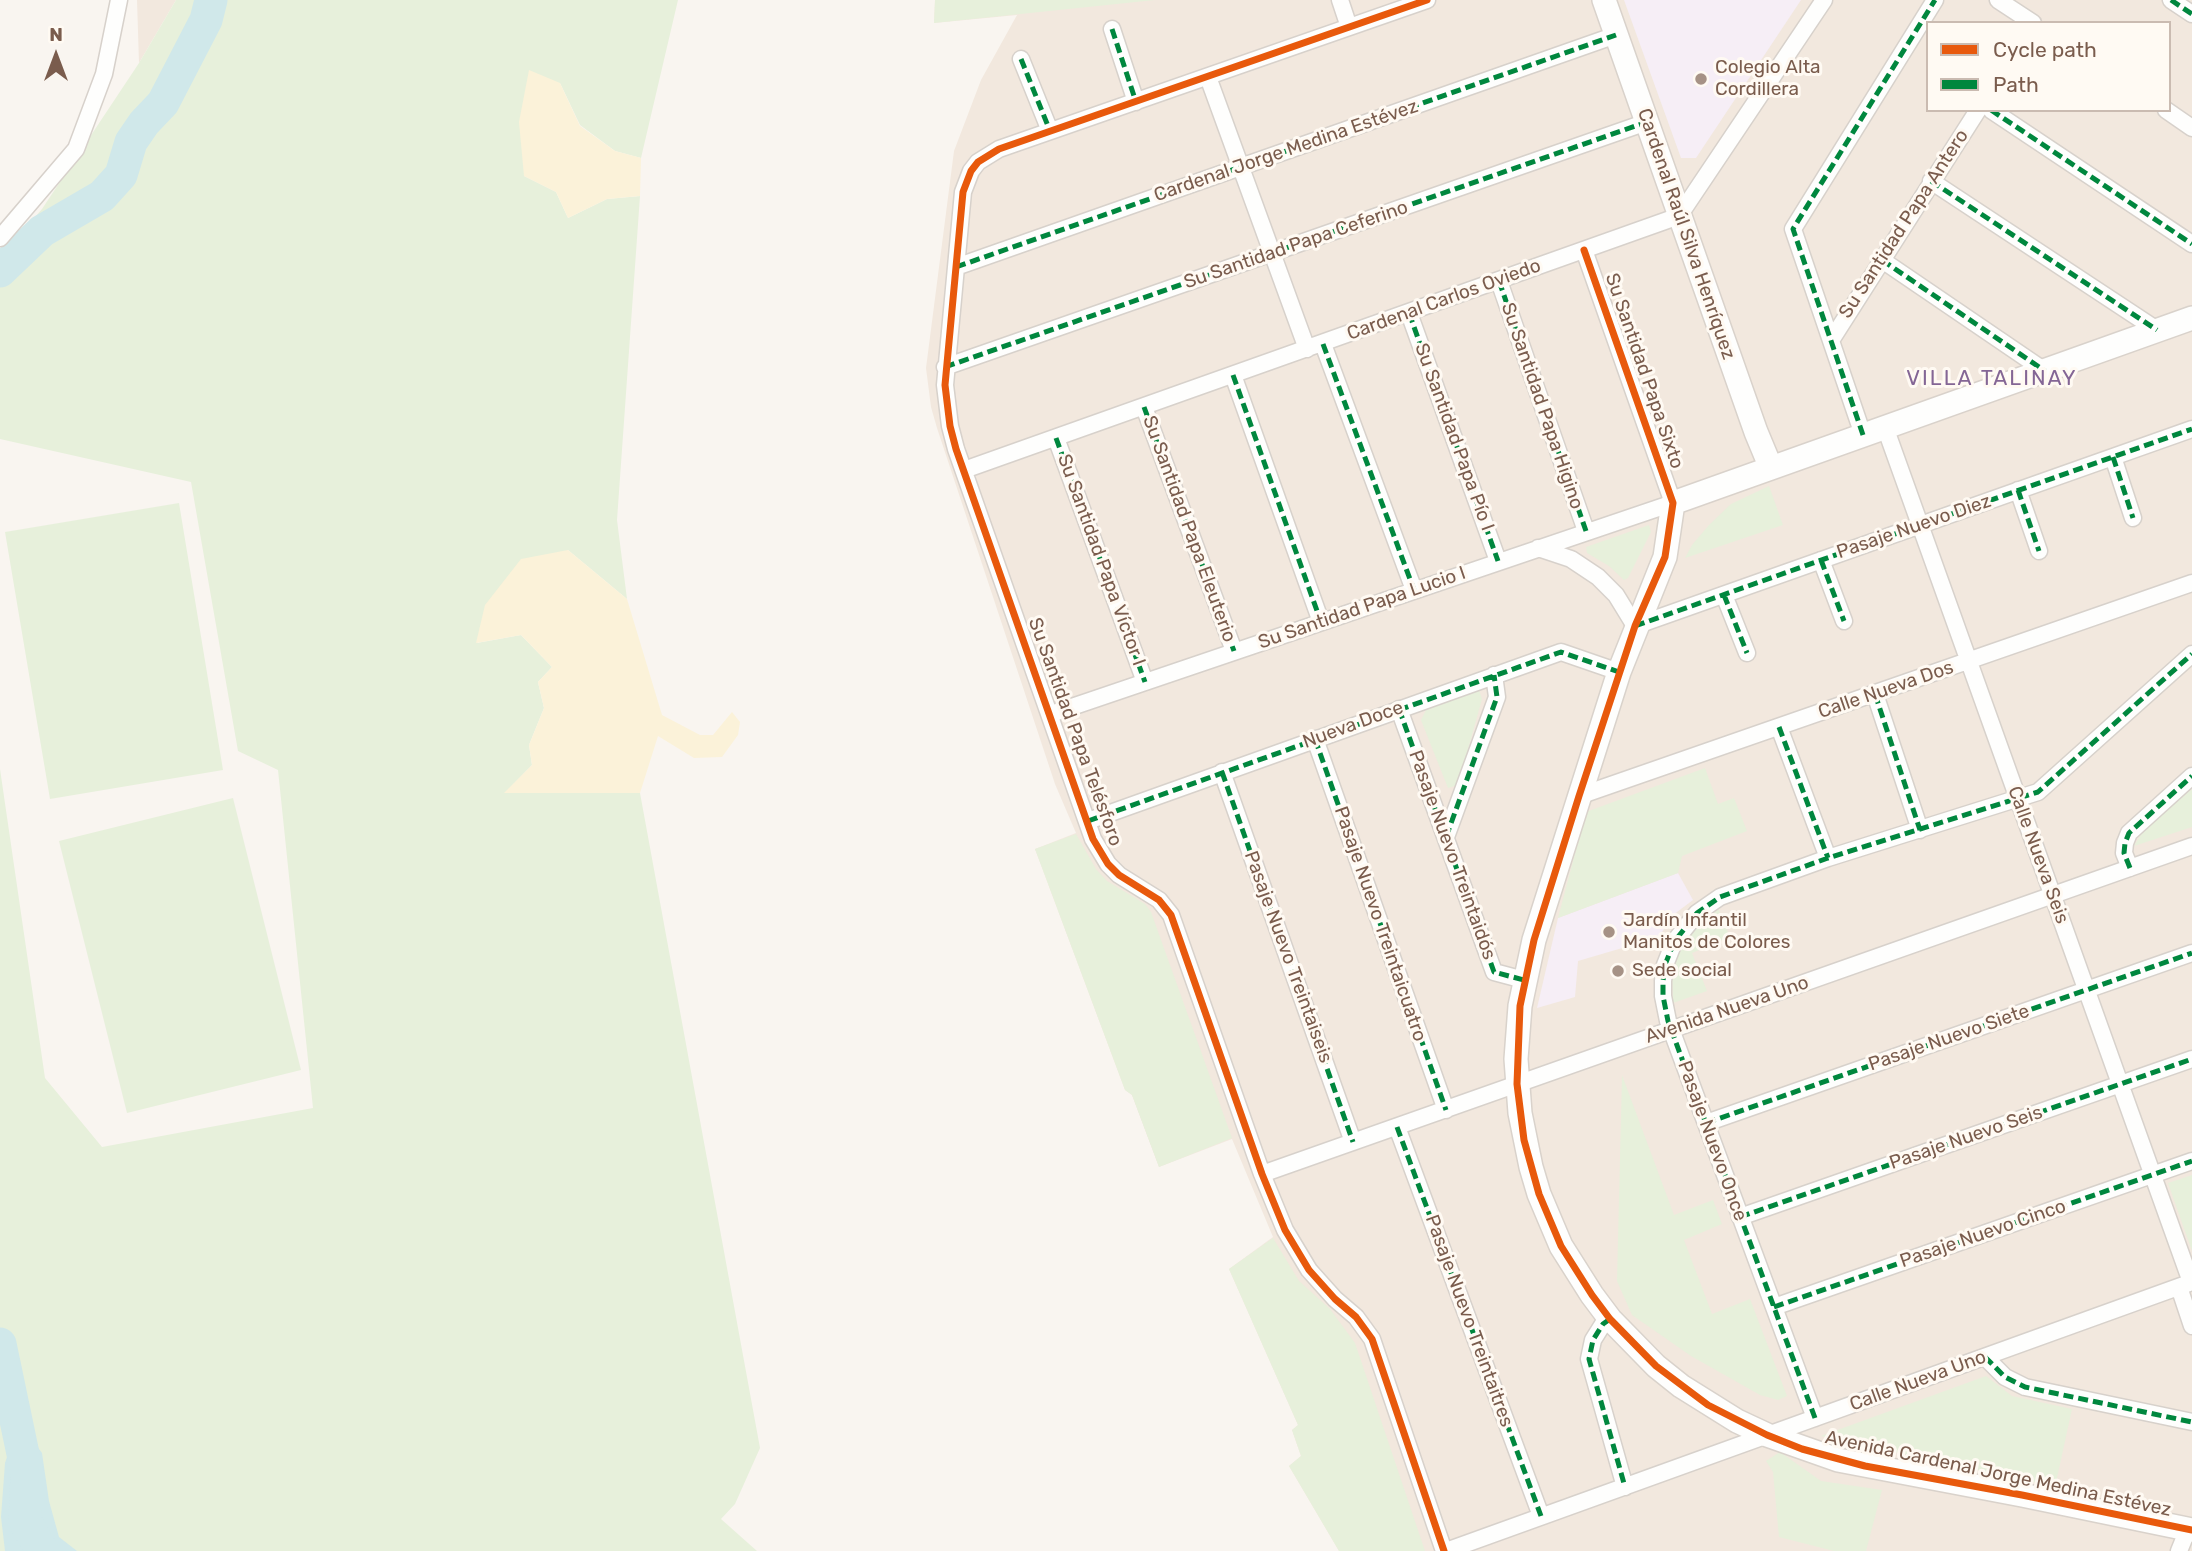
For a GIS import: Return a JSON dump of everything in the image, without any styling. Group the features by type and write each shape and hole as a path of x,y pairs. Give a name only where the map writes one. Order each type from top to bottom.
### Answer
{"street":[{"path":"0,238 76,149 104,74 118,0"},
{"path":"1340,0 1349,27"},
{"name":"Su Santidad Papa Telésforo","path":"1427,0 999,149 978,162 966,181 945,367 950,426 1093,838 1108,864 1130,884 1159,900 1171,915 1284,1230 1321,1285 1356,1317 1372,1339 1445,1551"},
{"name":"Cardenal Raúl Silva Henríquez","path":"1604,0 1771,468"},
{"path":"1679,216 1824,0"},
{"path":"1863,435 1793,229 1935,0"},
{"path":"1998,0 2030,21"},
{"path":"2171,0 2192,14"},
{"path":"1112,29 1136,102"},
{"name":"Cardenal Jorge Medina Estévez","path":"956,267 1616,35"},
{"path":"1021,59 1050,131"},
{"path":"1208,77 1272,253 1315,346 1414,590"},
{"name":"Su Santidad Papa Antero","path":"1832,339 1977,112"},
{"path":"1994,112 2192,244"},
{"path":"2169,112 2192,128"},
{"name":"Su Santidad Papa Ceferino","path":"945,367 1647,122"},
{"path":"1931,181 2157,330"},
{"name":"Cardenal Carlos Oviedo","path":"964,470 1679,216"},
{"name":"Su Santidad Papa Sixto","path":"1584,250 1673,503"},
{"path":"1882,260 2045,371"},
{"name":"Su Santidad Papa Higino","path":"1499,281 1586,531"},
{"name":"Su Santidad Papa Pío I","path":"1409,313 1499,561"},
{"path":"1673,503 2192,318"},
{"path":"1233,375 1321,622"},
{"name":"Su Santidad Papa Eleuterio","path":"1144,407 1234,651"},
{"name":"Calle Nueva Seis","path":"1885,427 2152,1175 2187,1284 2192,1326"},
{"name":"Pasaje Nuevo Diez","path":"1635,626 2192,429"},
{"name":"Su Santidad Papa Víctor I","path":"1056,438 1145,681"},
{"path":"2113,457 2133,518"},
{"path":"2018,490 2039,551"},
{"name":"Su Santidad Papa Lucio I","path":"1051,714 1673,503"},
{"name":"Avenida Cardenal Jorge Medina Estévez","path":"1673,503 1665,557 1635,626 1619,672 1524,980 1517,1032 1517,1084 1524,1140 1544,1207 1561,1246 1610,1318 1656,1366 1681,1386 1737,1421 1767,1435 1802,1449 1865,1466 1984,1487 2190,1530"},
{"path":"1538,548 1571,559 1598,577 1616,595 1635,626"},
{"path":"1821,560 1844,621"},
{"name":"Calle Nueva Dos","path":"1579,796 2192,583"},
{"path":"1724,595 1747,653"},
{"name":"Nueva Doce","path":"1088,821 1561,652 1619,672"},
{"name":"Pasaje Nuevo Once","path":"1815,1418 1671,1030 1662,996 1662,981 1670,950 1687,923 1720,897 1828,858 2038,792 2192,654"},
{"path":"1446,837 1497,697 1494,675"},
{"path":"1875,694 1920,830"},
{"name":"Pasaje Nuevo Treintaidós","path":"1399,709 1494,972 1524,980"},
{"path":"1779,727 1828,858"},
{"name":"Pasaje Nuevo Treintaicuatro","path":"1315,739 1446,1110"},
{"name":"Pasaje Nuevo Treintaiseis","path":"1222,772 1353,1142"},
{"path":"2130,868 2124,853 2129,833 2192,776"},
{"name":"Avenida Nueva Uno","path":"1262,1174 2192,846"},
{"name":"Pasaje Nuevo Siete","path":"1706,1123 2192,953"},
{"name":"Pasaje Nuevo Seis","path":"1740,1217 2192,1059"},
{"name":"Pasaje Nuevo Treintaitres","path":"1396,1127 1541,1516"},
{"name":"Pasaje Nuevo Cinco","path":"1774,1307 2192,1161"},
{"name":"Calle Nueva Uno","path":"1445,1551 2187,1284"},
{"path":"1610,1318 1593,1340 1589,1359 1625,1487"},
{"path":"1985,1357 2005,1377 2025,1387 2192,1422"},
{"path":"2179,1551 2190,1530"}],"shaded area":[{"path":"137,0 176,0 139,63"},
{"path":"935,0 2192,0 2192,1551 1339,1551 1289,1466 1301,1456 1292,1430 1298,1425 1229,1269 1273,1237 1232,1139 1159,1167 1132,1095 1125,1090 1035,849 1076,833 1055,784 931,407 926,368 954,151 981,80 1017,15 934,23"},
{"name":"Colegio Alta Cordillera","path":"1624,0 1801,0 1696,158 1681,158"},
{"name":"Jardín Infantil Manitos de Colores","path":"1678,873 1693,900 1673,915 1650,951 1629,946 1578,961 1575,997 1537,1008 1558,918"}],"green space":[{"path":"176,0 678,0 641,158 615,151 580,125 560,83 524,176 556,192 568,218 607,199 640,196 617,520 627,599 568,550 477,643 521,635 552,667 538,682 544,708 529,745 532,765 505,793 640,793 760,1448 735,1504 721,1519 757,1551 0,1551 0,769 45,1078 102,1147 313,1108 278,770 238,751 191,482 0,439 0,257 42,209 139,63"},
{"path":"935,0 1155,0 934,23"},
{"path":"1769,486 1783,525 1685,558 1709,525 1731,504"},
{"path":"179,503 223,770 50,799 5,532"},
{"path":"1649,525 1651,532 1628,578 1624,580 1609,566 1587,553 1586,547"},
{"path":"1479,690 1482,699 1458,785 1448,788 1421,720 1426,710"},
{"path":"1705,768 1718,804 1734,798 1747,831 1682,856 1678,873 1558,918 1586,812"},
{"path":"2192,789 2192,827 2134,846 2143,831"},
{"path":"233,798 301,1070 127,1113 59,841"},
{"path":"1076,834 1096,869 1107,881 1145,904 1151,912 1232,1138 1159,1167 1132,1095 1125,1090 1035,849"},
{"path":"1718,908 1730,937 1692,953 1707,991 1673,1003 1672,973 1677,952 1700,920"},
{"path":"1622,1075 1674,1215 1713,1200 1722,1224 1684,1240 1712,1314 1750,1299 1787,1396 1778,1400 1760,1395 1691,1356 1632,1315 1617,1281"},
{"path":"2192,1175 2192,1251 2168,1183"},
{"path":"1273,1238 1299,1281 1330,1309 1355,1343 1425,1551 1339,1551 1289,1466 1301,1456 1292,1430 1298,1425 1229,1269"},
{"path":"1986,1376 2012,1396 2072,1409 2055,1487 1821,1436"},
{"path":"1780,1452 1821,1481 1882,1490 1866,1551 1834,1551 1779,1537 1773,1472 1766,1461"}],"sand":[{"path":"529,70 560,83 580,126 615,151 641,158 640,196 607,199 568,218 556,192 524,176 519,122"},
{"path":"568,550 627,599 662,715 700,735 713,735 732,712 740,722 738,735 722,757 694,758 658,736 640,793 504,793 532,765 529,745 544,708 538,682 552,667 521,635 476,643 485,605 521,559"}],"water":[{"path":"30,1437 42,1453 49,1501 59,1537 77,1551 5,1551 1,1517 5,1463 13,1439"}],"waterway":[{"path":"0,271 42,231 102,196 121,175 131,142 163,103 206,20 211,0"},
{"path":"0,1344 27,1473 25,1521 42,1551"}],"marked path":[{"path":"1863,435 1793,229 1935,0"},
{"path":"2171,0 2192,14"},
{"path":"1112,29 1136,102"},
{"path":"956,267 1616,35"},
{"path":"1021,59 1050,131"},
{"path":"1994,112 2192,244"},
{"path":"945,367 1647,122"},
{"path":"1931,181 2157,330"},
{"path":"1882,260 2045,371"},
{"path":"1499,281 1586,531"},
{"path":"1409,313 1498,561"},
{"path":"1323,344 1414,590"},
{"path":"1233,375 1321,622"},
{"path":"1144,407 1234,651"},
{"path":"1635,626 2192,429"},
{"path":"1056,438 1145,682"},
{"path":"2113,457 2133,518"},
{"path":"2018,490 2039,551"},
{"path":"1821,560 1844,621"},
{"path":"1724,595 1747,653"},
{"path":"1088,821 1561,652 1619,672"},
{"path":"1815,1418 1668,1021 1663,981 1665,965 1674,942 1697,913 1720,897 1828,858 2038,792 2192,654"},
{"path":"1446,837 1497,697 1494,675"},
{"path":"1875,694 1920,830"},
{"path":"1399,709 1494,972 1524,980"},
{"path":"1779,727 1828,858"},
{"path":"1315,739 1446,1110"},
{"path":"1222,772 1353,1142"},
{"path":"2130,868 2124,853 2129,833 2192,776"},
{"path":"1706,1123 2192,953"},
{"path":"1740,1217 2192,1059"},
{"path":"1397,1127 1541,1516"},
{"path":"1774,1307 2192,1161"},
{"path":"1610,1319 1603,1324 1593,1340 1589,1359 1625,1487"},
{"path":"1985,1357 2005,1377 2025,1387 2192,1422"}],"cycle path":[{"path":"1427,0 999,149 978,162 971,171 963,192 945,385 956,449 1093,839 1108,864 1119,875 1159,900 1171,915 1262,1174 1285,1230 1309,1270 1335,1299 1356,1317 1372,1339 1444,1551"},
{"path":"1584,250 1673,503 1665,557 1635,626 1579,796 1534,940 1520,1006 1517,1084 1524,1140 1539,1194 1561,1246 1610,1319 1656,1366 1708,1405 1767,1435 1802,1449 1865,1466 2192,1530"}],"place":[{"name":"Colegio Alta Cordillera","path":"1701,79"},
{"name":"Jardín Infantil Manitos de Colores","path":"1609,932"},
{"name":"Sede social","path":"1618,971"}],"district":[{"name":"VILLA TALINAY","path":"1992,379"}]}
